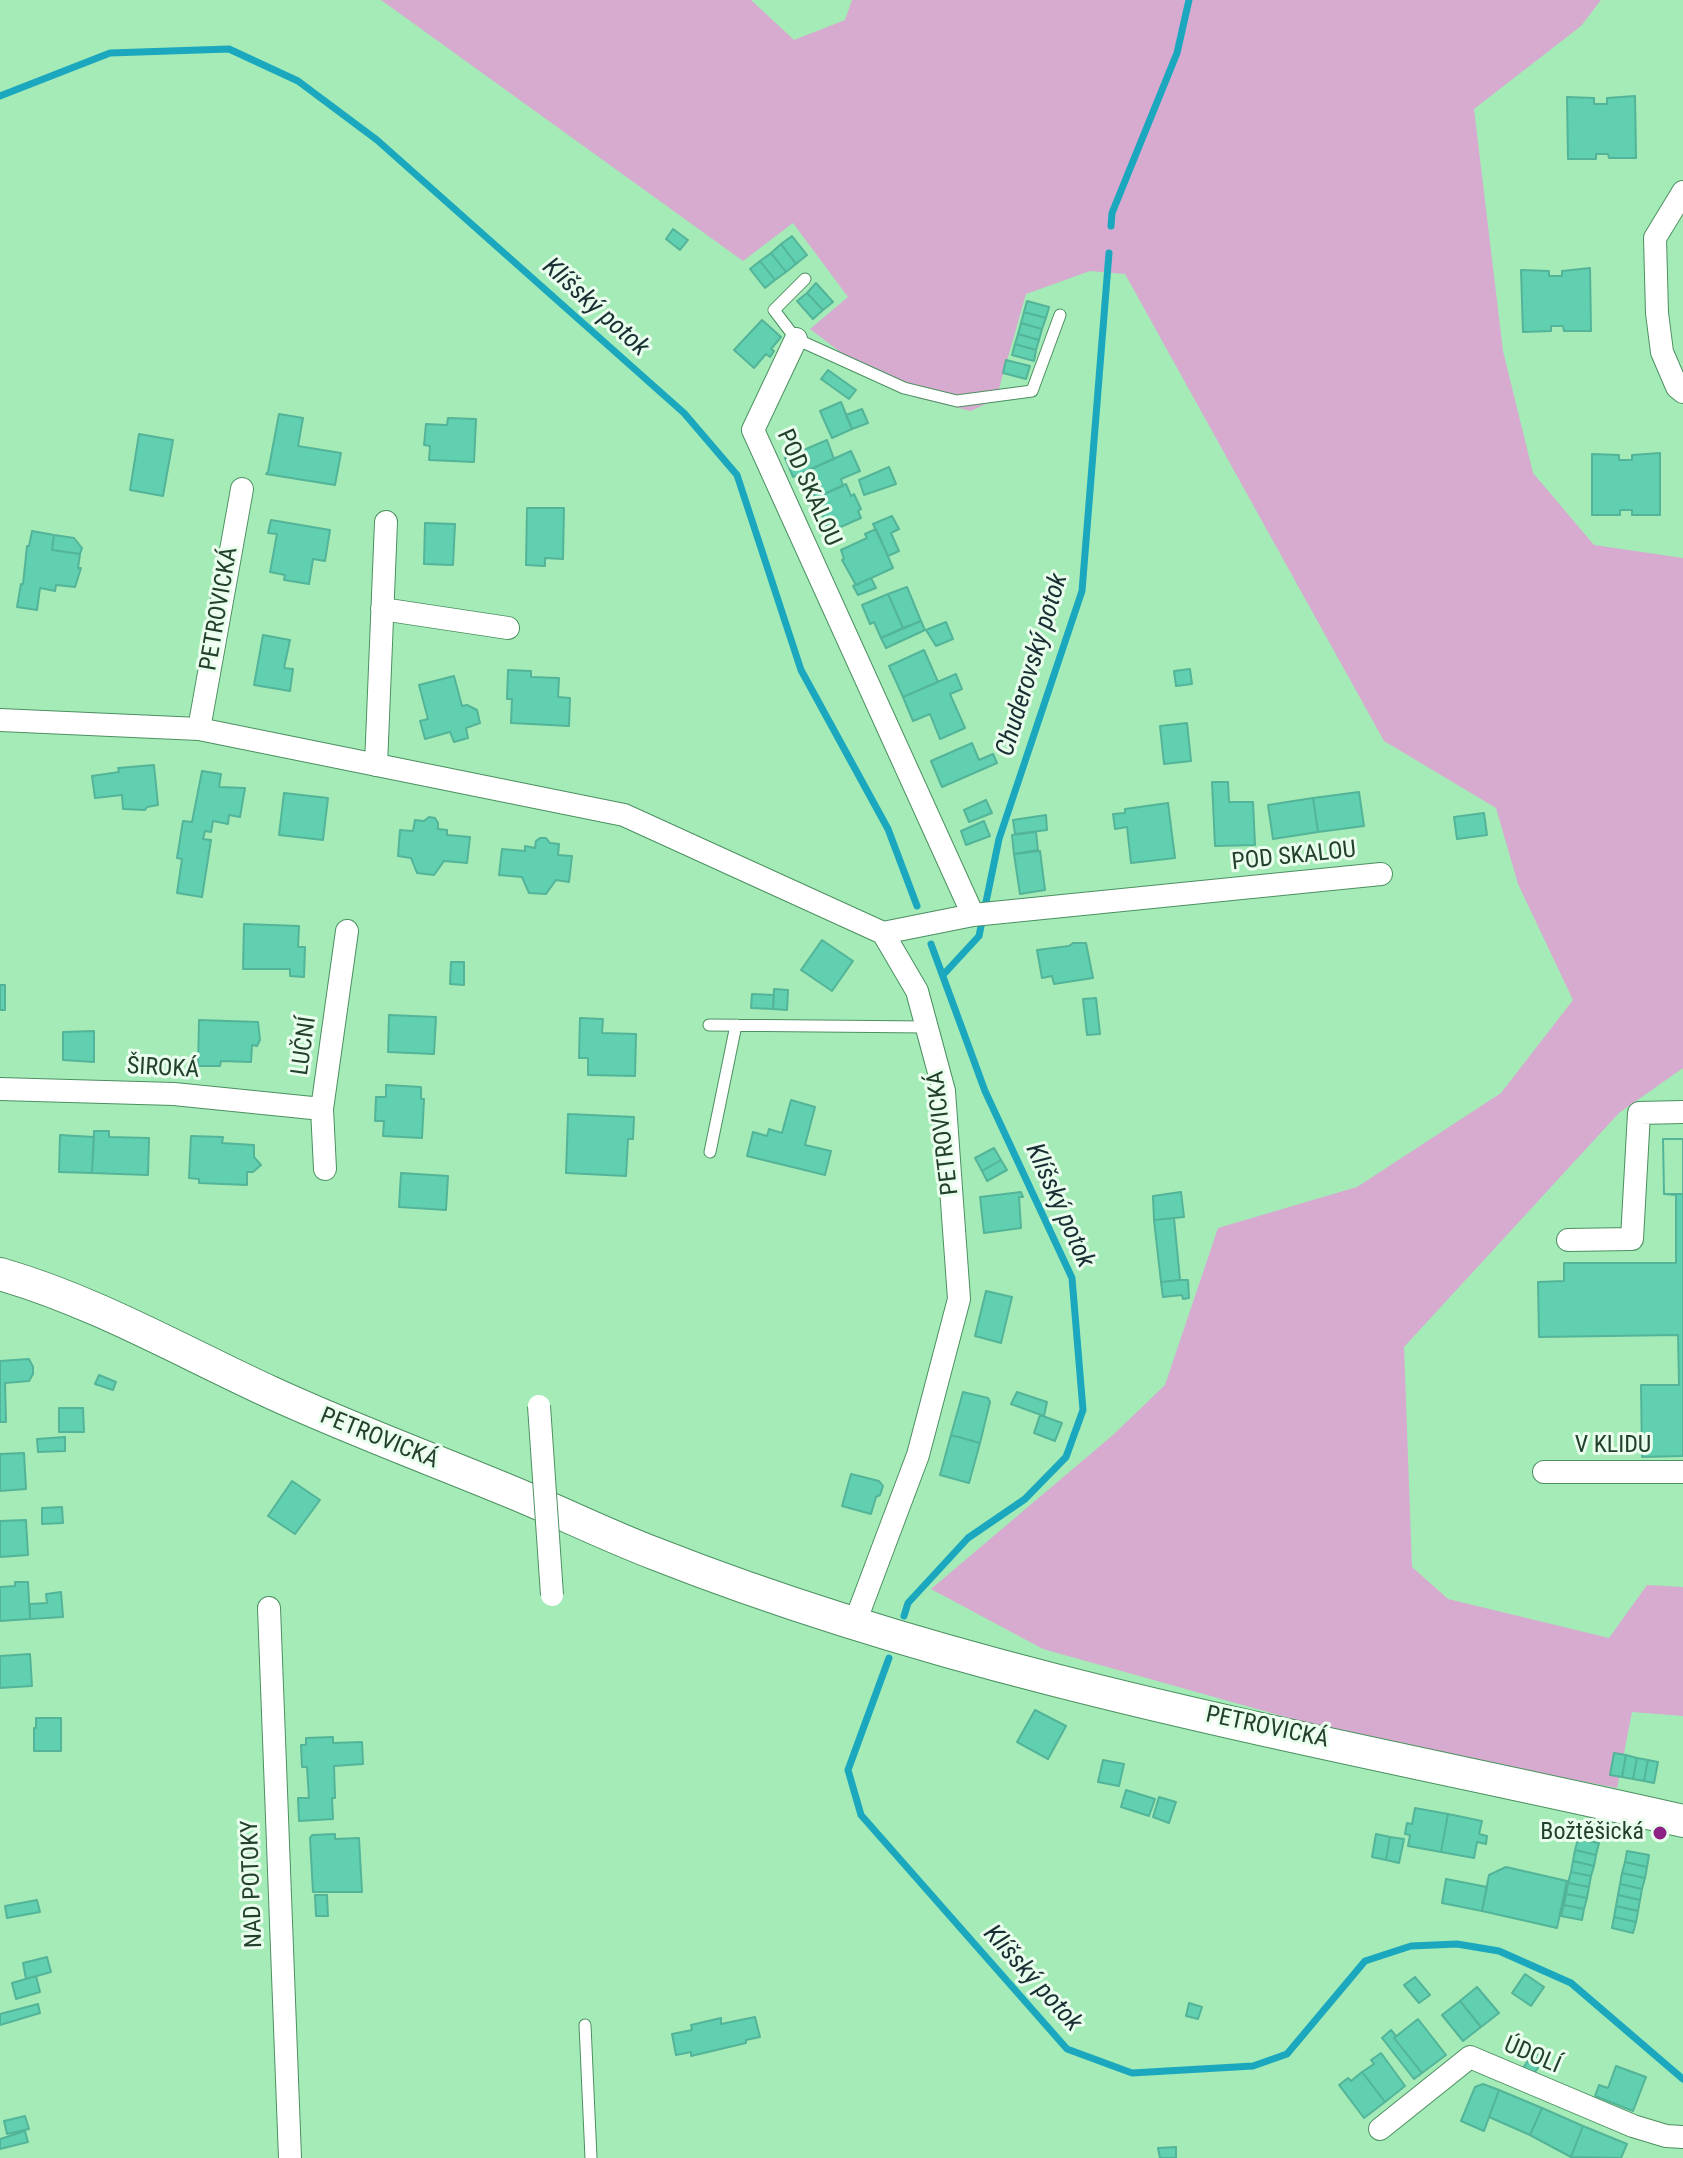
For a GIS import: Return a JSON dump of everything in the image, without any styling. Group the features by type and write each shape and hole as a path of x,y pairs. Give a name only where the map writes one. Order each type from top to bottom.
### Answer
{"main road":[{"name":"PETROVICKÁ","path":"0,1274 39,1286 132,1325 356,1432 510,1491 655,1554 854,1625 1014,1670 1683,1821"}],"street":[{"path":"1683,192 1655,238 1657,313 1662,352 1677,387 1683,392"},
{"name":"POD SKALOU","path":"796,339 753,430 974,915"},
{"name":"PETROVICKÁ","path":"199,729 242,489"},
{"path":"376,765 386,522"},
{"path":"382,609 508,628"},
{"path":"0,720 199,729 624,815 883,933"},
{"name":"POD SKALOU","path":"883,933 974,915 1381,874"},
{"name":"LUČNÍ","path":"325,1169 322,1109 347,931"},
{"name":"PETROVICKÁ","path":"854,1625 918,1455 959,1299 944,1091 917,991 883,933"},
{"name":"ŠIROKÁ","path":"0,1089 174,1094 322,1109"},
{"path":"1568,1240 1632,1239 1639,1113 1683,1112"},
{"path":"539,1406 552,1595"},
{"name":"V KLIDU","path":"1544,1472 1683,1472"},
{"name":"NAD POTOKY","path":"269,1608 286,2157"},
{"name":"ÚDOLÍ","path":"1380,2129 1470,2057 1633,2126 1666,2136 1683,2137"}],"lane":[{"path":"805,279 774,310 796,339 904,388 957,401 1032,391 1060,315"},
{"path":"709,1025 927,1027"},
{"path":"710,1152 736,1025"},
{"path":"585,2025 591,2158"}],"shaded area":[{"path":"381,0 751,0 794,40 845,20 852,0 1601,0 1581,26 1474,109 1503,351 1533,473 1594,545 1683,558 1683,1068 1619,1113 1404,1347 1412,1567 1448,1599 1609,1638 1647,1585 1683,1587 1683,1716 1632,1712 1617,1788 1364,1739 1043,1649 931,1589 1113,1435 1165,1385 1218,1228 1357,1187 1501,1093 1573,1000 1518,884 1496,808 1384,741 1125,274 1090,271 1026,294 996,399 971,411 917,398 877,380 810,329 848,297 793,223 743,261"}],"building":[{"path":"1635,96 1636,158 1609,158 1608,154 1596,154 1596,159 1568,159 1567,97 1594,98 1594,104 1607,104 1607,98"},
{"path":"673,229 688,240 680,250 666,239"},
{"path":"792,236 807,255 796,264 781,244"},
{"path":"781,244 796,264 786,272 771,253"},
{"path":"771,253 786,272 775,280 760,261"},
{"path":"760,261 775,280 765,288 750,269"},
{"path":"1590,268 1591,331 1564,331 1563,326 1551,326 1551,331 1523,332 1521,270 1549,271 1549,276 1562,276 1562,271"},
{"path":"816,283 833,302 823,310 807,293"},
{"path":"807,293 823,310 813,319 797,301"},
{"path":"1027,301 1049,307 1046,318 1024,312"},
{"path":"1024,312 1046,318 1042,329 1021,323"},
{"path":"762,320 781,337 771,349 774,351 770,357 766,354 754,368 734,350"},
{"path":"1021,323 1042,329 1039,340 1018,334"},
{"path":"1018,334 1039,340 1036,350 1015,344"},
{"path":"1015,344 1036,350 1034,361 1012,355"},
{"path":"1006,360 1030,366 1026,379 1003,373"},
{"path":"828,370 856,390 849,399 821,379"},
{"path":"841,402 852,429 832,438 820,411"},
{"path":"862,409 868,423 852,429 846,415"},
{"path":"279,414 303,418 298,446 341,453 335,485 266,474"},
{"path":"448,418 476,419 474,462 429,460 430,446 424,445 426,424 447,425"},
{"path":"139,434 173,440 163,496 130,490"},
{"path":"827,440 834,459 793,477 785,458"},
{"path":"851,451 860,471 841,479 843,486 815,498 804,472"},
{"path":"1660,453 1660,515 1632,515 1632,510 1620,510 1620,515 1592,515 1592,454 1619,455 1619,460 1632,460 1632,455"},
{"path":"889,467 896,484 864,495 859,480"},
{"path":"846,484 861,509 858,511 861,518 829,532 815,498"},
{"path":"527,508 564,508 563,559 545,558 545,566 526,565"},
{"path":"892,516 899,529 891,533 899,551 888,556 873,524"},
{"path":"271,520 330,530 325,561 313,559 309,584 284,580 285,575 270,572 277,534 268,533"},
{"path":"425,523 455,524 453,565 424,564"},
{"path":"876,529 893,568 856,585 842,560 841,550 867,538 865,534"},
{"path":"32,531 54,535 52,550 80,554 78,568 81,568 75,587 56,585 55,591 40,588 37,610 17,607"},
{"path":"54,535 74,538 82,548 80,554 52,550"},
{"path":"871,578 876,588 858,595 853,586"},
{"path":"907,587 921,621 903,628 888,594"},
{"path":"888,594 903,628 881,638 874,622 870,624 862,605"},
{"path":"921,621 925,630 886,648 881,638"},
{"path":"946,622 953,639 936,646 926,630"},
{"path":"263,635 290,640 284,668 293,669 290,691 254,685"},
{"path":"924,650 938,682 903,697 889,666"},
{"path":"1190,669 1192,684 1176,686 1174,671"},
{"path":"508,670 531,671 531,677 559,678 558,697 570,698 569,726 511,723 512,699 507,699"},
{"path":"956,674 962,689 950,694 965,728 940,739 930,714 913,721 903,697"},
{"path":"454,676 462,706 477,710 480,723 466,728 468,738 454,742 450,732 425,739 420,721 428,719 419,685"},
{"path":"1187,723 1191,761 1164,764 1160,726"},
{"path":"972,743 979,760 993,754 997,763 942,787 931,761"},
{"path":"154,765 158,805 145,810 123,809 122,795 95,798 92,776 119,772 118,768"},
{"path":"202,771 221,774 219,787 245,788 240,817 229,815 228,824 213,821 211,832 205,831 203,839 211,840 202,897 177,893 182,859 177,858 183,821 192,822"},
{"path":"1212,782 1228,782 1229,802 1253,802 1255,845 1215,846"},
{"path":"1359,792 1364,826 1318,832 1313,798"},
{"path":"284,793 328,798 323,840 279,835"},
{"path":"1313,798 1318,832 1273,839 1268,805"},
{"path":"986,800 992,813 969,822 964,810"},
{"path":"1168,803 1175,858 1131,863 1127,827 1115,829 1113,814 1125,813 1125,809"},
{"path":"1484,813 1487,835 1457,839 1454,817"},
{"path":"1046,815 1047,830 1015,834 1013,820"},
{"path":"429,817 435,818 438,829 447,830 447,835 470,837 467,863 444,861 434,875 417,873 411,858 398,856 400,830 413,831 415,820 424,821"},
{"path":"984,821 990,836 966,845 961,831"},
{"path":"1036,832 1038,850 1014,854 1012,835"},
{"path":"540,838 559,844 558,855 572,856 569,882 556,880 546,894 529,893 522,877 499,875 502,849 525,851 525,846 535,848"},
{"path":"1040,851 1045,890 1020,894 1014,854"},
{"path":"244,924 299,926 298,947 305,947 304,977 290,976 290,969 243,969"},
{"path":"822,940 853,961 832,991 801,970"},
{"path":"1086,943 1093,978 1054,984 1052,976 1042,978 1037,950"},
{"path":"451,962 464,962 464,985 450,984"},
{"path":"0,985 5,985 5,1010 0,1010"},
{"path":"774,989 788,990 787,1010 773,1009"},
{"path":"752,994 774,995 773,1009 751,1008"},
{"path":"1096,998 1100,1034 1087,1035 1083,999"},
{"path":"389,1015 436,1017 434,1054 388,1052"},
{"path":"580,1018 603,1019 602,1033 636,1034 635,1076 588,1075 588,1058 579,1058"},
{"path":"199,1020 258,1022 260,1040 257,1046 252,1045 251,1062 221,1061 220,1066 198,1066"},
{"path":"94,1031 94,1062 63,1060 63,1032"},
{"path":"386,1085 421,1087 421,1099 424,1099 422,1138 383,1136 384,1121 375,1121 376,1097 386,1097"},
{"path":"791,1100 815,1107 805,1145 831,1151 825,1175 747,1156 753,1132 767,1136 769,1129 782,1133"},
{"path":"568,1114 634,1117 633,1139 628,1139 626,1176 566,1173"},
{"path":"94,1131 109,1131 109,1137 149,1138 148,1175 92,1173"},
{"path":"60,1135 94,1137 92,1173 59,1172"},
{"path":"191,1136 223,1137 222,1143 254,1145 254,1157 261,1165 253,1172 247,1172 247,1185 199,1183 199,1179 189,1178"},
{"path":"1663,1139 1683,1139 1683,1456 1642,1457 1641,1385 1679,1385 1678,1335 1539,1337 1538,1282 1564,1281 1564,1263 1676,1263 1676,1195 1664,1194"},
{"path":"1663,1139 1683,1139 1683,1194 1664,1194"},
{"path":"994,1148 1001,1160 982,1171 975,1158"},
{"path":"1001,1160 1007,1170 987,1181 982,1171"},
{"path":"401,1173 448,1176 446,1210 399,1207"},
{"path":"1021,1192 1021,1228 984,1233 980,1197"},
{"path":"1181,1192 1184,1217 1154,1220 1153,1196"},
{"path":"1174,1218 1180,1280 1161,1282 1154,1220"},
{"path":"1188,1280 1189,1298 1183,1299 1182,1295 1163,1297 1161,1282"},
{"path":"986,1291 1012,1297 1001,1343 975,1336"},
{"path":"29,1359 33,1374 29,1381 5,1383 6,1422 0,1422 0,1361"},
{"path":"99,1375 116,1382 113,1390 95,1384"},
{"path":"963,1392 988,1398 990,1402 980,1443 951,1435"},
{"path":"1017,1392 1047,1402 1044,1416 1011,1404"},
{"path":"59,1408 83,1408 84,1432 59,1432"},
{"path":"1040,1415 1062,1423 1055,1441 1034,1433"},
{"path":"951,1435 980,1443 969,1483 940,1475"},
{"path":"65,1437 65,1451 38,1452 37,1439"},
{"path":"24,1453 26,1489 0,1491 0,1454"},
{"path":"851,1474 879,1481 883,1486 871,1514 842,1506"},
{"path":"292,1481 320,1500 295,1534 268,1516"},
{"path":"62,1507 63,1523 42,1524 42,1508"},
{"path":"26,1520 28,1555 0,1557 0,1521"},
{"path":"15,1582 28,1582 30,1619 0,1621 0,1587 15,1586"},
{"path":"61,1592 63,1617 30,1619 30,1604 47,1603 46,1594"},
{"path":"30,1654 32,1686 0,1688 0,1656"},
{"path":"1035,1710 1066,1726 1048,1759 1017,1742"},
{"path":"36,1718 61,1718 61,1751 34,1751"},
{"path":"333,1737 333,1743 362,1742 363,1764 334,1766 333,1819 299,1821 298,1798 309,1798 307,1767 302,1767 301,1745 306,1745 306,1738"},
{"path":"1614,1753 1626,1755 1622,1777 1610,1775"},
{"path":"1626,1755 1637,1758 1633,1779 1622,1777"},
{"path":"1637,1758 1648,1760 1644,1781 1633,1779"},
{"path":"1103,1760 1124,1764 1119,1786 1098,1782"},
{"path":"1648,1760 1658,1762 1654,1783 1644,1781"},
{"path":"1126,1790 1155,1799 1149,1816 1121,1807"},
{"path":"1159,1797 1176,1802 1169,1823 1153,1817"},
{"path":"1415,1808 1448,1814 1441,1852 1408,1846 1410,1835 1405,1834 1407,1823 1412,1824"},
{"path":"1448,1814 1482,1821 1479,1834 1487,1836 1486,1844 1477,1842 1474,1858 1441,1852"},
{"path":"335,1834 335,1839 359,1838 362,1892 313,1892 310,1838 312,1835"},
{"path":"1376,1834 1390,1837 1386,1860 1372,1857"},
{"path":"1390,1837 1404,1839 1399,1863 1386,1860"},
{"path":"1578,1839 1599,1843 1596,1855 1575,1850"},
{"path":"1575,1850 1596,1855 1594,1866 1573,1861"},
{"path":"1627,1851 1649,1855 1647,1867 1625,1862"},
{"path":"1573,1861 1594,1866 1591,1876 1571,1872"},
{"path":"1625,1862 1647,1867 1645,1878 1622,1873"},
{"path":"1506,1867 1567,1881 1557,1928 1482,1911 1489,1875"},
{"path":"1571,1872 1591,1876 1589,1887 1568,1883"},
{"path":"1622,1873 1645,1878 1642,1889 1620,1884"},
{"path":"1446,1879 1487,1887 1482,1911 1442,1903"},
{"path":"1568,1883 1589,1887 1587,1898 1566,1894"},
{"path":"1620,1884 1642,1889 1640,1900 1618,1895"},
{"path":"1566,1894 1587,1898 1584,1909 1564,1905"},
{"path":"315,1895 327,1895 328,1916 316,1916"},
{"path":"1618,1895 1640,1900 1638,1911 1616,1906"},
{"path":"37,1900 40,1912 7,1918 5,1906"},
{"path":"1564,1905 1584,1909 1582,1920 1561,1916"},
{"path":"1616,1906 1638,1911 1636,1922 1614,1917"},
{"path":"1614,1917 1636,1922 1633,1933 1612,1928"},
{"path":"47,1957 51,1972 26,1979 23,1963"},
{"path":"1525,1974 1544,1987 1531,2006 1512,1993"},
{"path":"36,1976 40,1992 16,1999 12,1983"},
{"path":"1415,1977 1430,1995 1419,2003 1404,1985"},
{"path":"1477,1987 1499,2013 1481,2027 1460,2001"},
{"path":"1460,2001 1481,2027 1463,2041 1442,2015"},
{"path":"1189,2003 1202,2007 1198,2019 1186,2016"},
{"path":"38,2004 40,2013 0,2025 0,2014"},
{"path":"755,2017 760,2037 691,2056 691,2052 676,2055 672,2034 692,2030 691,2025 721,2018 721,2024"},
{"path":"1418,2019 1446,2055 1422,2073 1394,2038"},
{"path":"1391,2030 1422,2073 1414,2079 1382,2038"},
{"path":"1534,2052 1544,2059 1533,2075 1523,2068"},
{"path":"1381,2053 1405,2086 1385,2102 1362,2072 1374,2064 1371,2060"},
{"path":"1616,2066 1646,2077 1633,2111 1595,2096 1599,2085 1608,2088"},
{"path":"1362,2072 1385,2102 1364,2118 1339,2085 1348,2078 1351,2081"},
{"path":"1483,2084 1499,2090 1484,2131 1461,2121 1475,2087"},
{"path":"1499,2090 1542,2108 1530,2135 1489,2117"},
{"path":"1542,2108 1583,2126 1571,2157 1530,2135"},
{"path":"25,2116 29,2129 7,2134 4,2121"},
{"path":"1583,2126 1627,2144 1621,2158 1571,2157"},
{"path":"25,2131 28,2142 0,2149 0,2139"},
{"path":"1176,2147 1176,2158 1160,2158 1158,2148"}],"waterway":[{"name":"Chuderovský potok","path":"1111,226 1112,213 1177,53 1189,0"},
{"name":"Klíšský potok","path":"0,96 110,53 229,49 298,81 377,140 684,413 737,475 801,670 888,829 917,906"},
{"name":"Chuderovský potok","path":"943,975 979,936 999,839 1082,591 1109,253"},
{"name":"Klíšský potok","path":"904,1616 908,1603 968,1538 1025,1499 1066,1457 1083,1410 1072,1278 985,1091 931,944"},
{"name":"Klíšský potok","path":"889,1658 848,1770 861,1815 1067,2049 1132,2073 1253,2066 1287,2054 1365,1961 1411,1946 1457,1944 1499,1951 1571,1983 1683,2079"}],"place":[{"name":"Božtěšická","path":"1660,1833"}]}
